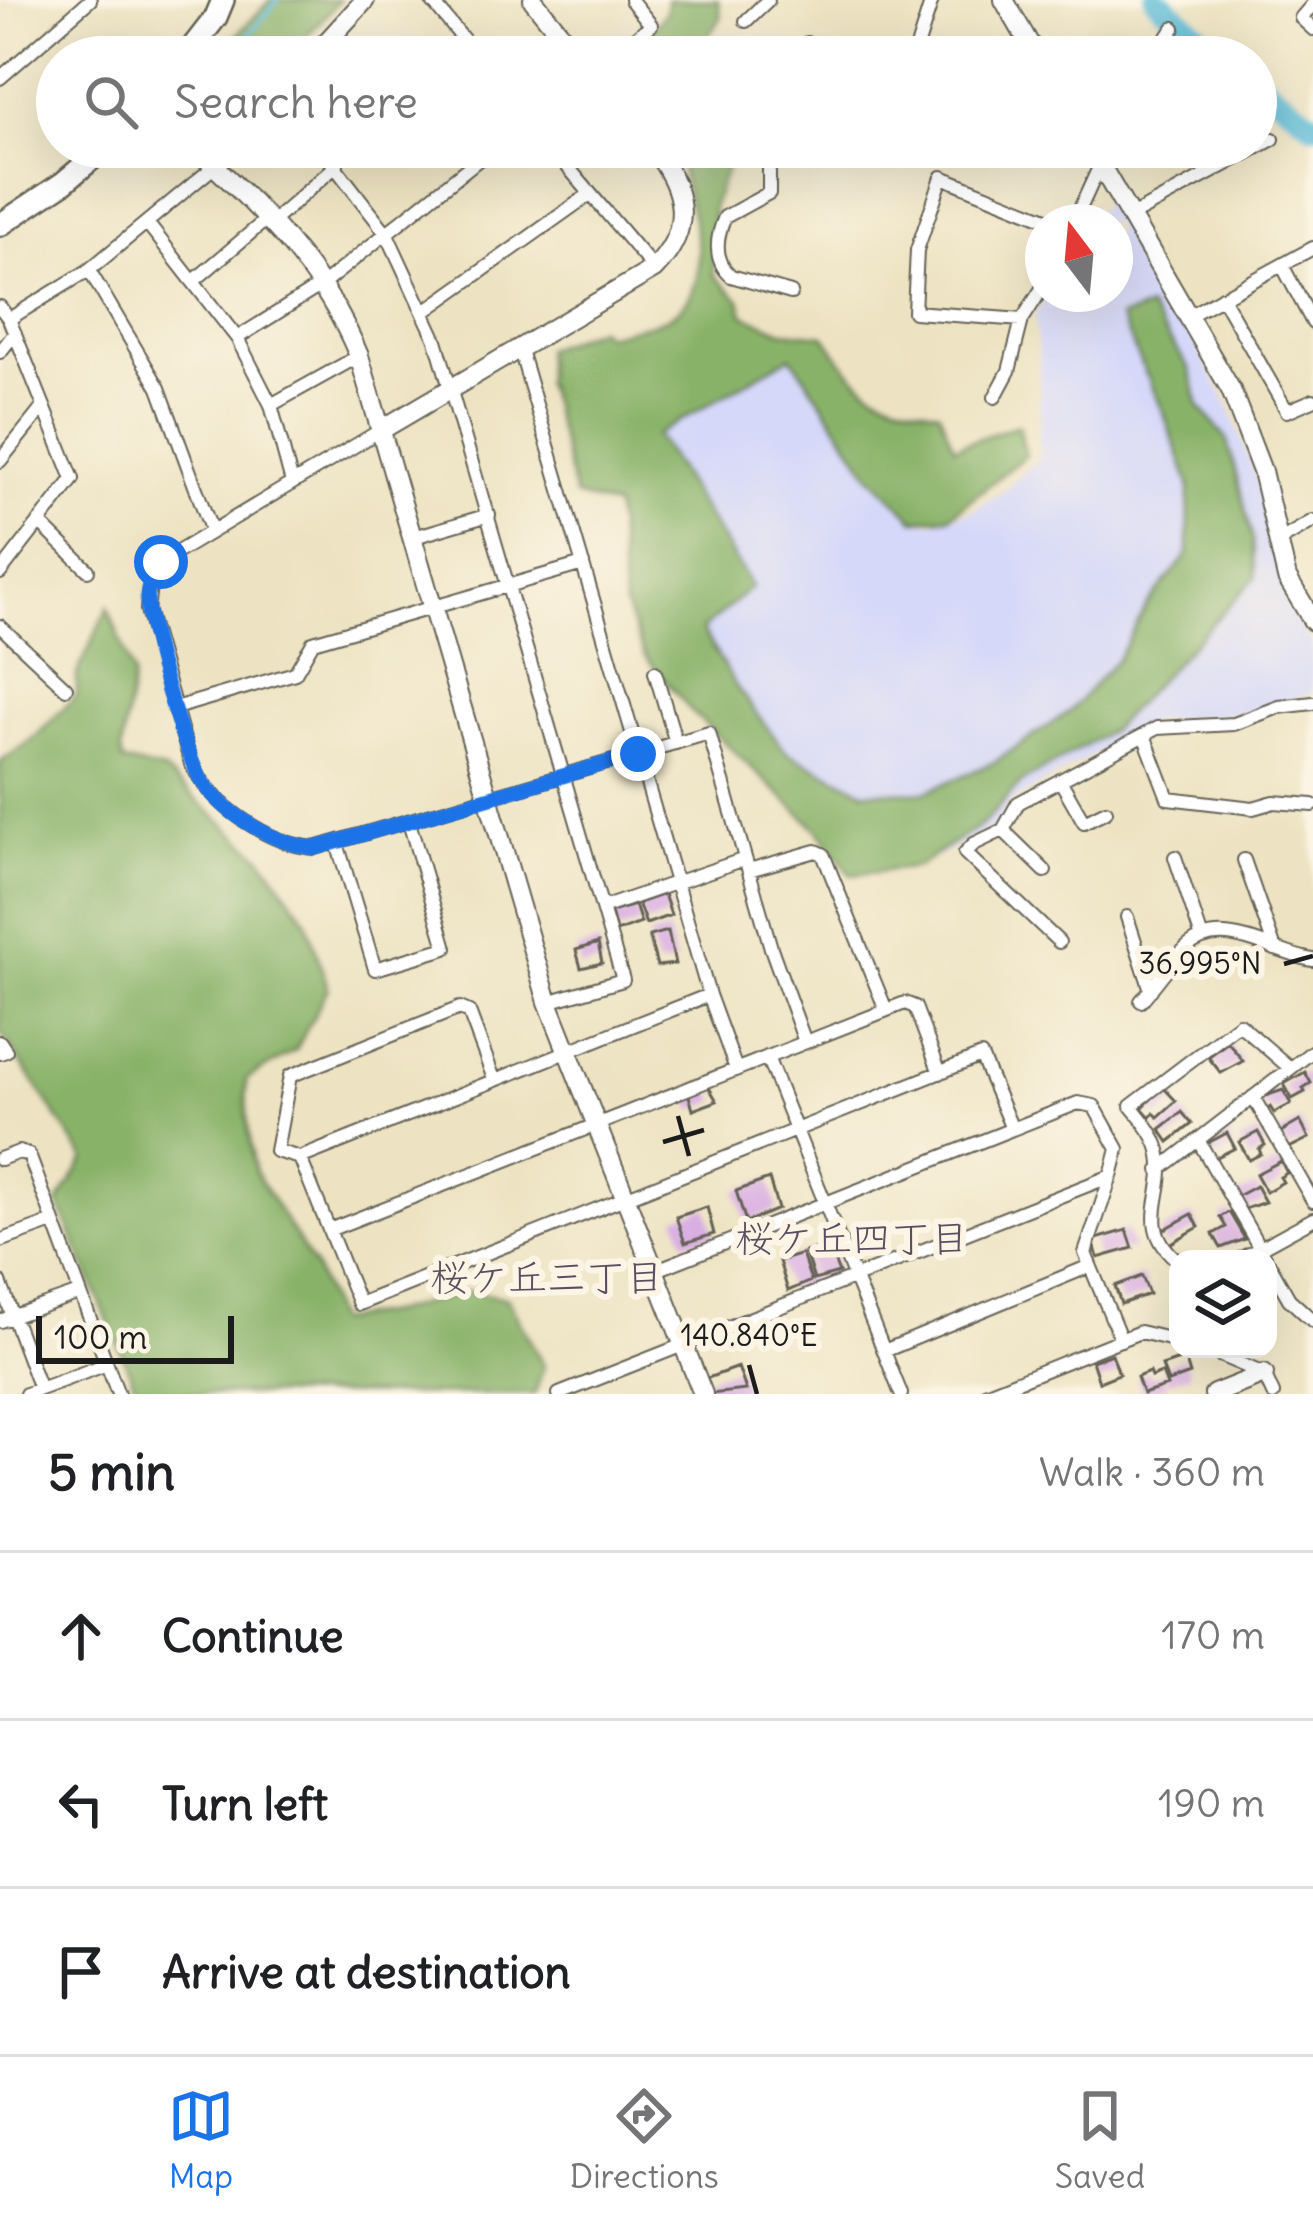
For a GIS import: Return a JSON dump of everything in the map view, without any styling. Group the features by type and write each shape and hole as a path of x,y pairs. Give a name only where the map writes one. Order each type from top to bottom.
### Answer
{"main road":[{"path":"201,36 223,0"},
{"path":"0,225 81,168"}],"street":[{"path":"45,36 90,0"},
{"path":"332,36 365,0"},
{"path":"430,0 460,36"},
{"path":"532,0 562,36"},
{"path":"631,0 651,25 638,36"},
{"path":"746,21 768,0"},
{"path":"921,36 932,0"},
{"path":"1004,0 1025,36"},
{"path":"1313,4 1301,18 1313,29"},
{"path":"1168,36 1174,28"},
{"path":"2,70 36,43"},
{"path":"9,319 89,270 213,168"},
{"path":"217,168 270,220 323,284 359,356 548,1003 704,1394"},
{"path":"195,280 329,168"},
{"path":"339,168 387,234 453,388 623,980 548,1003"},
{"path":"237,338 323,284 468,168"},
{"path":"568,168 654,269"},
{"path":"669,168 681,221 670,253 654,269 161,562 151,578 147,610 191,764 214,797 296,847 337,843 709,733 805,1042"},
{"path":"770,168 769,193 725,217 716,249 731,276 791,293"},
{"path":"1079,204 1090,168"},
{"path":"1103,168 1124,204"},
{"path":"1133,215 1220,168"},
{"path":"1022,320 914,312 917,250 943,177 1025,210"},
{"path":"424,312 590,194"},
{"path":"1133,219 1232,390 1250,436 1287,578 1313,621"},
{"path":"146,223 237,338 271,405 292,483"},
{"path":"1190,315 1313,248"},
{"path":"1282,265 1313,323"},
{"path":"89,270 159,388 212,532"},
{"path":"1222,297 1286,411 1313,400"},
{"path":"0,307 15,333 73,479 0,573"},
{"path":"995,398 1009,371 1027,312"},
{"path":"0,352 15,333"},
{"path":"520,350 674,884 736,1070"},
{"path":"271,405 359,356"},
{"path":"0,461 44,406"},
{"path":"414,537 489,515"},
{"path":"1277,542 1313,521"},
{"path":"39,522 88,569"},
{"path":"175,708 295,674 313,642 583,564"},
{"path":"0,626 66,688"},
{"path":"656,672 676,743"},
{"path":"1059,942 965,853 974,844 1003,830 1018,803 1156,728 1234,724 1279,707 1313,703"},
{"path":"1144,735 1168,798 1253,808 1274,802 1313,805"},
{"path":"1060,780 1084,823 1106,811"},
{"path":"337,843 375,969 446,948 409,822"},
{"path":"1003,830 1046,871"},
{"path":"602,908 674,884 816,851 823,854 886,1010"},
{"path":"1174,856 1202,938"},
{"path":"1244,860 1275,950"},
{"path":"1127,916 1146,996 1186,948 1202,938 1232,935 1313,960"},
{"path":"494,1079 469,1012 460,1008 290,1076 276,1151 300,1158 709,995"},
{"path":"329,1230 905,1003 915,1007 940,1072"},
{"path":"1169,1251 1155,1226 1160,1155 1152,1134 1131,1106 1239,1024 1290,1068"},
{"path":"0,1042 6,1051 0,1053"},
{"path":"1159,1170 1312,1054"},
{"path":"300,1158 359,1304 981,1056 1012,1130"},
{"path":"767,1057 902,1394"},
{"path":"1253,1097 1313,1201"},
{"path":"654,1271 1078,1103 1094,1106 1118,1150 1085,1253 1121,1340"},
{"path":"1198,1140 1262,1250"},
{"path":"0,1160 19,1153 29,1155 118,1394"},
{"path":"560,1394 1111,1176"},
{"path":"1273,1250 1313,1219"},
{"path":"0,1241 52,1222"},
{"path":"884,1351 1090,1266"},
{"path":"1277,1278 1289,1299 1313,1322"},
{"path":"0,1282 7,1319 40,1389"},
{"path":"7,1319 80,1293"},
{"path":"989,1393 1140,1332 1169,1339"},
{"path":"1226,1358 1264,1374 1273,1394"},
{"path":"26,1394 107,1364"},
{"path":"1214,1394 1264,1374"}],"shaded area":[{"path":"1133,241 1231,411 1261,492 1291,614 1313,645 1313,693 1251,711 1151,721 1010,802 997,826 917,867 851,855 789,774 702,629 641,443 801,350 915,520 931,523 973,510 1008,488 1039,457 1037,312 1133,312"}],"green space":[{"path":"271,0 340,0 307,36 236,36"},
{"path":"667,0 718,0 721,18 708,36 647,36 666,12"},
{"path":"680,168 726,168 713,205 714,275 740,300 744,315 782,331 824,335 848,369 870,389 898,402 939,411 954,447 1018,425 1026,455 949,517 915,520 871,476 791,356 656,435 752,587 702,630 737,688 786,752 864,791 925,792 995,762 1070,711 1118,658 1148,604 1188,554 1189,483 1161,406 1120,318 1148,308 1190,369 1199,406 1227,439 1253,540 1256,577 1110,731 1022,782 982,825 917,867 851,875 818,830 691,711 644,655 624,604 615,507 575,496 545,380 545,349 598,328 606,335 670,316 687,301 696,282 696,237"},
{"path":"108,607 133,676 123,762 164,771 262,857 307,921 328,988 296,1050 246,1079 255,1172 315,1268 336,1321 394,1312 467,1291 507,1298 544,1366 535,1394 139,1394 58,1203 85,1159 0,1031 0,762 32,740 77,695 77,674"}],"building":[{"path":"664,894 671,915 646,924 638,903"},
{"path":"635,905 641,923 616,932 611,912"},
{"path":"668,931 675,964 657,966 649,936"},
{"path":"598,943 602,963 581,968 576,950"},
{"path":"1228,1042 1243,1061 1221,1073 1208,1057"},
{"path":"1305,1072 1311,1083 1292,1099 1284,1084"},
{"path":"708,1086 717,1101 693,1110 687,1089"},
{"path":"1163,1087 1176,1101 1158,1117 1154,1113 1150,1117 1142,1108"},
{"path":"1283,1090 1291,1104 1274,1113 1270,1107 1266,1110 1259,1098"},
{"path":"1182,1112 1192,1124 1169,1142 1160,1129"},
{"path":"1300,1121 1309,1138 1287,1149 1279,1133"},
{"path":"1258,1132 1265,1145 1259,1149 1261,1154 1249,1160 1239,1142"},
{"path":"1227,1133 1235,1148 1213,1159 1206,1144"},
{"path":"1281,1161 1287,1173 1280,1177 1283,1182 1266,1192 1256,1174"},
{"path":"769,1179 778,1209 746,1222 736,1191"},
{"path":"1256,1186 1265,1202 1242,1210 1235,1197"},
{"path":"707,1207 714,1234 685,1243 676,1217"},
{"path":"1229,1212 1245,1239 1221,1248 1213,1234 1226,1227 1220,1217"},
{"path":"1192,1214 1199,1227 1166,1246 1158,1233"},
{"path":"1127,1230 1133,1248 1098,1258 1093,1240"},
{"path":"828,1245 839,1273 814,1280 805,1252"},
{"path":"802,1254 811,1281 788,1291 779,1261"},
{"path":"1142,1276 1149,1294 1121,1304 1115,1286"},
{"path":"1112,1354 1119,1374 1099,1382 1092,1361"},
{"path":"1185,1358 1190,1374 1168,1382 1162,1366"},
{"path":"738,1367 746,1390 711,1394 705,1379"},
{"path":"1149,1372 1151,1377 1162,1373 1167,1386 1143,1394 1137,1377"}],"waterway":[{"path":"248,36 278,0"},
{"path":"1157,0 1200,36"},
{"path":"1277,96 1313,124"}],"district":[{"name":"桜ケ丘四丁目","path":"852,1238"},
{"name":"桜ケ丘三丁目","path":"547,1277"}],"route":[{"path":"161,562 151,578 147,610 191,764 214,797 296,847 316,848 638,754"}]}
